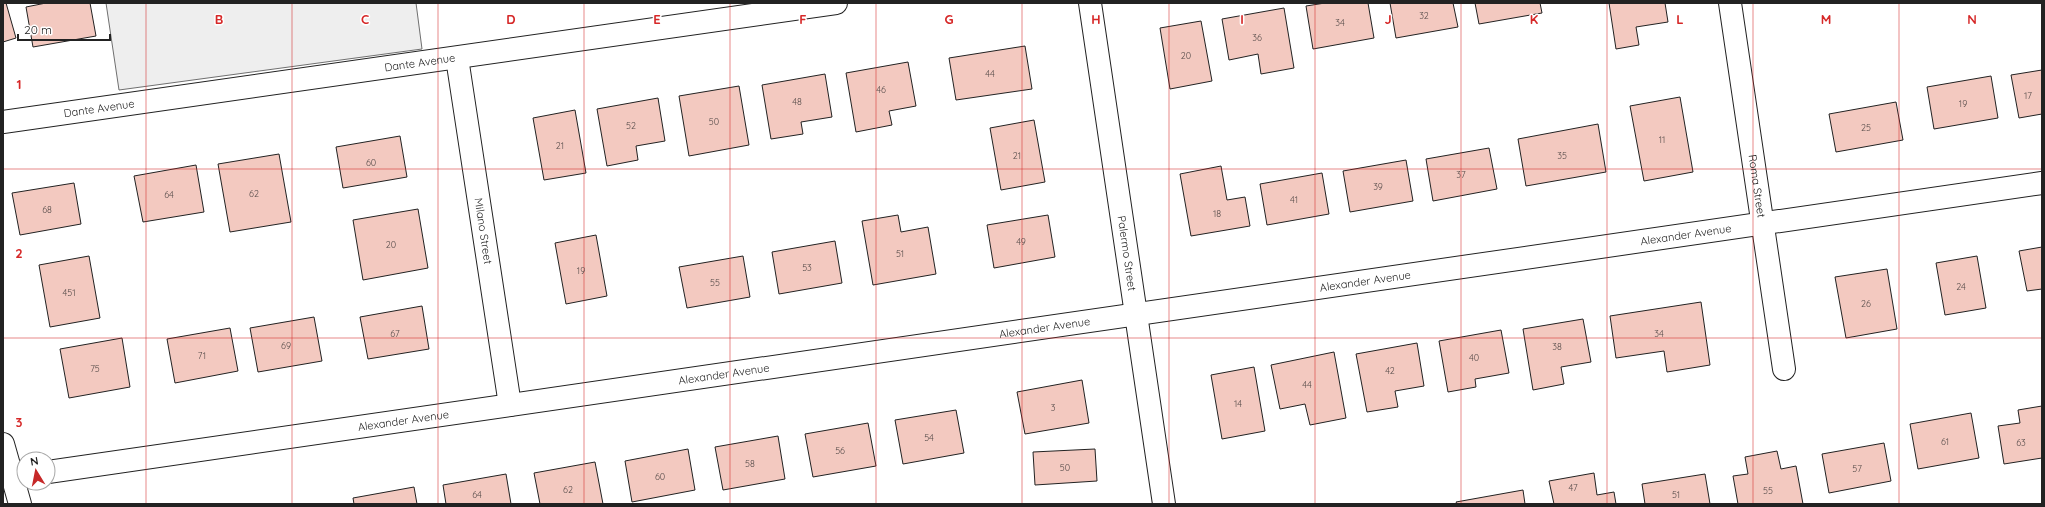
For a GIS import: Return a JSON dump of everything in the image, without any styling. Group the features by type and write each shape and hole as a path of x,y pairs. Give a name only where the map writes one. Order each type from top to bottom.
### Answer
{"street":[{"name":"Dante Avenue","path":"3,122 836,3"},
{"name":"Palermo Street","path":"1090,3 1164,504"},
{"name":"Roma Street","path":"1730,3 1784,369"},
{"name":"Milano Street","path":"458,58 510,404"},
{"name":"Alexander Avenue","path":"56,471 2042,183"},
{"path":"3,444 16,472"},
{"path":"19,491 20,504"}],"shaded area":[{"path":"106,3 416,3 422,49 119,90"}],"building":[{"path":"3,3 6,3 16,38 3,42"},
{"path":"46,3 90,3 96,36 33,47 26,7"},
{"path":"1325,3 1368,3 1374,38 1313,49 1306,6"},
{"path":"1390,3 1453,3 1458,27 1396,38"},
{"path":"1475,3 1540,3 1542,13 1479,24"},
{"path":"1609,3 1665,3 1668,22 1636,27 1639,45 1616,49"},
{"path":"1284,8 1294,68 1261,74 1258,54 1229,60 1222,19"},
{"path":"1201,21 1212,81 1170,89 1160,28"},
{"path":"1025,46 1032,89 956,100 949,58"},
{"path":"908,62 916,106 889,111 892,125 856,132 846,73"},
{"path":"2042,70 2042,114 2019,118 2011,75"},
{"path":"825,74 832,117 801,122 803,134 771,139 762,85"},
{"path":"1991,76 1998,118 1934,129 1927,87"},
{"path":"739,86 749,145 689,156 679,96"},
{"path":"1680,97 1693,172 1644,181 1630,106"},
{"path":"658,98 665,141 636,146 638,160 607,166 597,109"},
{"path":"1896,102 1903,140 1836,152 1829,114"},
{"path":"575,110 586,173 544,180 533,118"},
{"path":"1034,120 1045,182 1001,190 990,128"},
{"path":"1598,124 1606,172 1526,186 1518,139"},
{"path":"400,136 407,177 343,188 336,147"},
{"path":"1489,148 1497,189 1433,201 1426,159"},
{"path":"279,154 291,222 230,232 218,164"},
{"path":"1406,160 1413,201 1350,212 1343,171"},
{"path":"196,165 204,212 143,222 134,176"},
{"path":"1221,166 1227,200 1245,197 1250,226 1191,236 1180,174"},
{"path":"1322,173 1329,214 1267,225 1260,184"},
{"path":"74,183 81,224 20,235 12,193"},
{"path":"418,209 428,268 363,280 353,220"},
{"path":"898,215 901,232 928,227 936,274 873,285 862,221"},
{"path":"1048,215 1055,257 994,268 987,225"},
{"path":"596,235 607,296 566,304 555,243"},
{"path":"835,241 842,283 779,294 772,252"},
{"path":"2042,247 2042,289 2027,291 2019,251"},
{"path":"89,256 100,318 50,327 39,265"},
{"path":"743,256 750,297 687,308 679,267"},
{"path":"1977,256 1986,308 1945,315 1936,263"},
{"path":"1887,269 1897,329 1846,338 1835,277"},
{"path":"1701,302 1710,365 1667,372 1664,351 1616,358 1610,316"},
{"path":"422,306 429,349 368,359 360,317"},
{"path":"314,317 322,361 258,372 250,328"},
{"path":"1583,319 1591,362 1561,367 1564,384 1533,390 1523,329"},
{"path":"230,328 238,371 175,383 167,339"},
{"path":"1501,330 1509,373 1475,379 1476,387 1448,392 1439,341"},
{"path":"122,338 130,387 69,398 60,349"},
{"path":"1417,343 1424,386 1395,391 1398,407 1367,412 1356,354"},
{"path":"1334,352 1346,418 1310,425 1305,404 1280,409 1271,365"},
{"path":"1254,367 1265,431 1222,439 1211,375"},
{"path":"1082,380 1089,423 1025,434 1017,392"},
{"path":"2042,406 2042,458 2004,464 1998,426 2020,423 2018,410"},
{"path":"956,410 964,453 903,464 895,420"},
{"path":"1971,413 1979,458 1918,469 1910,424"},
{"path":"868,423 876,466 813,477 805,434"},
{"path":"778,436 785,479 723,490 715,447"},
{"path":"1884,443 1891,481 1829,493 1822,454"},
{"path":"688,449 695,490 632,502 625,461"},
{"path":"1095,449 1097,481 1035,485 1033,452"},
{"path":"1777,451 1781,469 1796,466 1803,504 1738,504 1733,476 1748,474 1745,457"},
{"path":"595,462 603,504 540,504 534,473"},
{"path":"1594,473 1597,495 1614,492 1616,504 1554,504 1549,481"},
{"path":"506,474 511,504 446,504 443,485"},
{"path":"1705,474 1710,504 1645,504 1642,484"},
{"path":"414,487 417,504 354,504 353,498"},
{"path":"1523,490 1525,504 1457,504 1456,502"}]}
